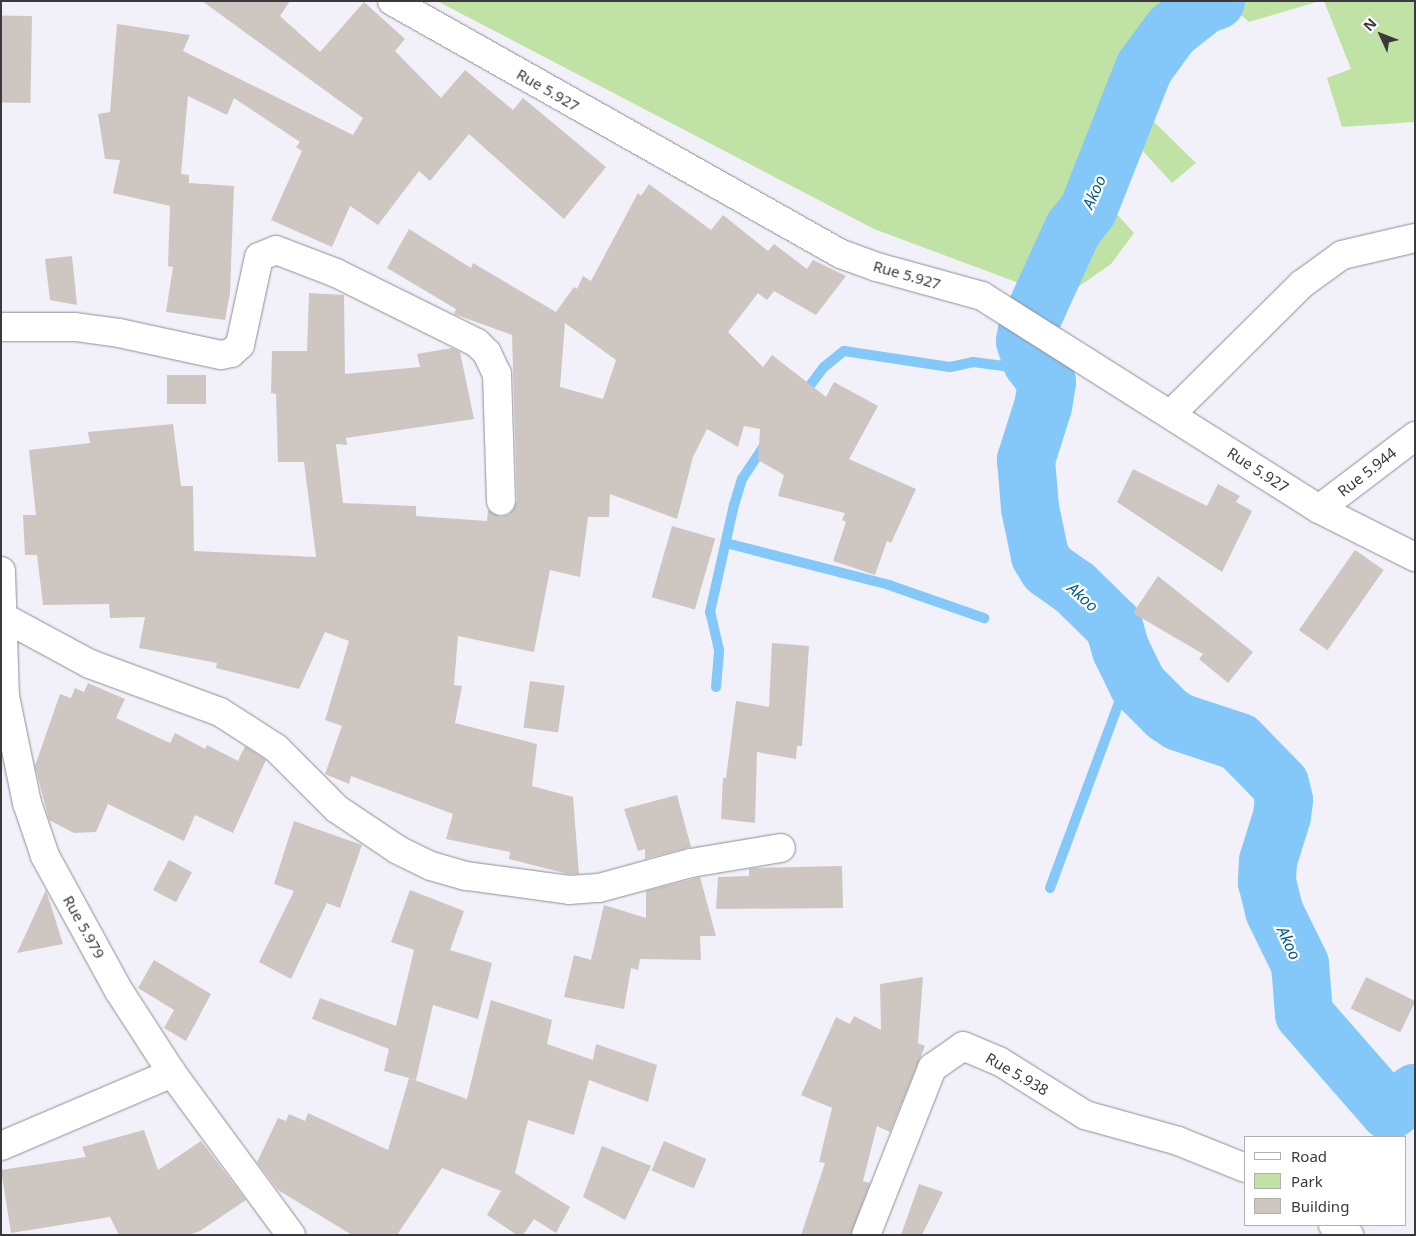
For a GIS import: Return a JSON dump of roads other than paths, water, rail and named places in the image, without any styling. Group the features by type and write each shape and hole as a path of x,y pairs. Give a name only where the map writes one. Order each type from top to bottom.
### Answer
{"street":[{"name":"Rue 5.927","path":"392,1 841,254 876,267 982,296 1319,509 1415,557"},
{"path":"1170,414 1302,284 1342,255 1415,238"},
{"path":"1,327 75,327 119,333 221,354 231,353 240,345 259,257 276,250 345,278 477,343 486,352 497,374 502,500"},
{"name":"Rue 5.944","path":"1319,509 1415,436"},
{"name":"Rue 5.979","path":"1,571 5,696 27,803 45,856 119,991 172,1073 291,1235"},
{"path":"3,617 90,664 220,712 276,748 337,809 398,850 431,866 467,876 569,890 599,888 691,863 781,848"},
{"name":"Rue 5.938","path":"866,1235 932,1068 963,1046 999,1061 1085,1115 1178,1141 1244,1168"},
{"path":"1,1146 172,1073"},
{"path":"1336,1226 1349,1235"}],"waterway":[{"name":"Akoo","path":"1216,1 1204,5 1171,31 1144,68 1088,210 1073,229 1027,330 1025,341 1032,362 1047,382 1043,406 1026,460 1030,508 1040,556 1048,569 1075,588 1114,626 1121,650 1138,685 1167,714 1179,722 1239,742 1280,784 1284,800 1282,816 1268,861 1267,882 1274,911 1300,964 1304,1014 1389,1111 1415,1093"},
{"path":"802,396 824,367 844,351 950,367 973,362 1019,368 1029,367 1032,362"},
{"path":"716,687 719,650 710,612 734,505 742,479 766,443"},
{"path":"726,543 889,585 984,618"},
{"path":"1050,888 1131,670"}]}
